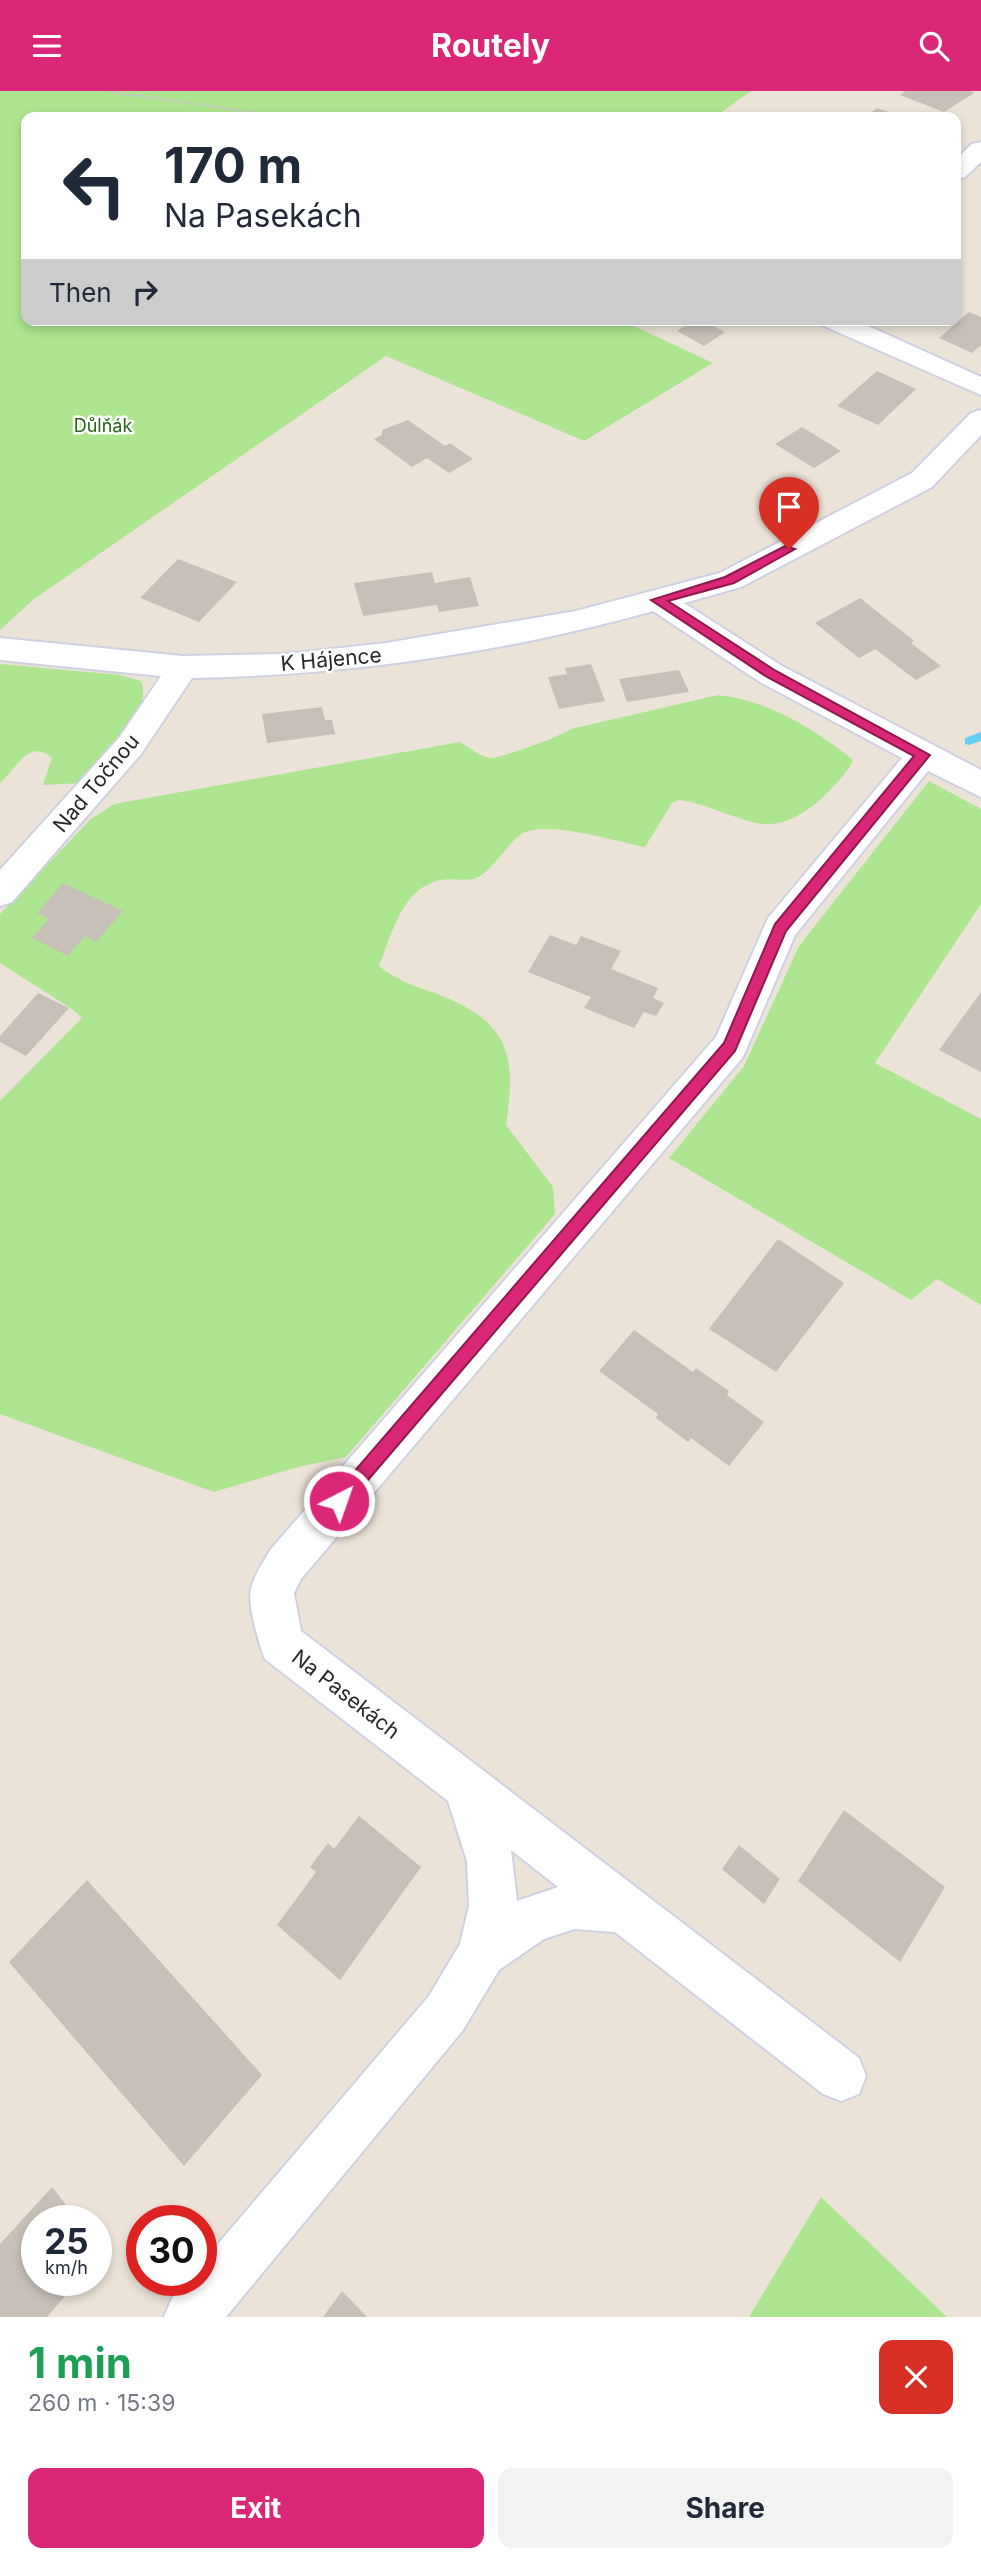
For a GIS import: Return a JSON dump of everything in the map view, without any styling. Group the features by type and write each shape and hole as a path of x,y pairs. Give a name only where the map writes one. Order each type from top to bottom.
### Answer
{"street":[{"path":"961,167 981,149"},
{"path":"846,326 981,387"},
{"path":"657,600 730,580 922,480 981,419"},
{"path":"657,600 771,674 981,785"},
{"name":"K Hájence","path":"0,649 183,667 286,665 386,654 576,622 657,600"},
{"name":"Nad Točnou","path":"0,893 130,746 183,667"},
{"name":"Na Pasekách","path":"841,2076 281,1643 272,1591 286,1563 730,1046 780,928 923,755"},
{"path":"191,2317 446,2013 482,1953 494,1906 491,1861 466,1786"},
{"path":"482,1953 530,1920 574,1905 623,1907"}],"path":[{"path":"106,91 252,112"}],"green space":[{"name":"Důlňák","path":"0,91 751,91 722,112 21,112 21,326 634,326 713,363 584,441 386,356 34,599 0,630"},
{"path":"0,664 120,675 141,681 143,694 140,707 124,735 82,783 43,785 52,758 36,751 23,758 0,783"},
{"path":"718,695 754,703 807,727 853,760 849,768 809,809 784,822 756,823 679,800 672,803 645,847 562,830 531,830 514,840 480,876 469,880 449,879 428,884 417,892 400,914 379,966 400,979 480,1016 503,1043 510,1079 506,1125 553,1187 555,1214 346,1457 298,1467 214,1492 0,1414 0,1101 82,1018 0,963 0,914 91,819 114,804 460,742 489,758 496,757 530,747 571,729"},
{"path":"929,781 981,809 981,904 875,1063 981,1119 981,1305 937,1279 911,1300 669,1158 744,1066 799,946"},
{"path":"821,2197 947,2317 749,2317"}],"building":[{"path":"905,91 974,93 944,112 900,95"},
{"path":"877,108 888,112 872,112"},
{"path":"969,312 981,317 981,345 972,353 939,338 953,326 961,326 961,319"},
{"path":"685,326 714,326 725,332 704,346 677,331"},
{"path":"877,371 916,389 878,425 837,406"},
{"path":"408,420 445,446 450,443 473,459 449,473 427,458 412,467 374,439 382,435 382,430"},
{"path":"802,427 841,451 814,468 775,444"},
{"path":"178,559 237,582 199,622 140,598"},
{"path":"432,572 435,583 470,577 479,606 439,612 437,605 363,616 354,583"},
{"path":"860,598 941,666 916,680 875,649 859,658 815,623"},
{"path":"591,664 605,701 559,709 548,677 567,674 565,668"},
{"path":"679,670 689,692 627,702 619,679"},
{"path":"322,707 325,720 332,720 335,734 267,743 262,714"},
{"path":"63,883 123,911 96,942 85,936 68,956 32,938 49,919 37,913"},
{"path":"550,935 576,945 581,936 621,951 611,969 658,988 653,998 664,1003 656,1016 644,1012 634,1028 584,1008 591,997 528,972"},
{"path":"981,992 981,1072 939,1050"},
{"path":"38,993 69,1008 26,1056 0,1042 0,1036"},
{"path":"778,1239 844,1283 776,1372 709,1329"},
{"path":"634,1330 693,1372 696,1368 729,1391 727,1395 764,1422 729,1466 691,1438 688,1442 656,1418 658,1414 599,1371"},
{"path":"844,1810 945,1887 900,1962 798,1881"},
{"path":"359,1816 421,1867 340,1980 277,1925 316,1872 310,1867 328,1843 334,1849"},
{"path":"739,1845 780,1879 764,1904 722,1869"},
{"path":"87,1880 262,2075 184,2166 9,1962"},
{"path":"52,2187 66,2205 36,2205"},
{"path":"21,2221 21,2296 65,2296 47,2317 0,2317 0,2244"},
{"path":"342,2291 367,2317 323,2317"}],"waterway":[{"path":"969,741 981,736"}],"route":[{"path":"339,1501 730,1046 780,928 923,755 771,674 657,600 730,580 789,549"}]}
